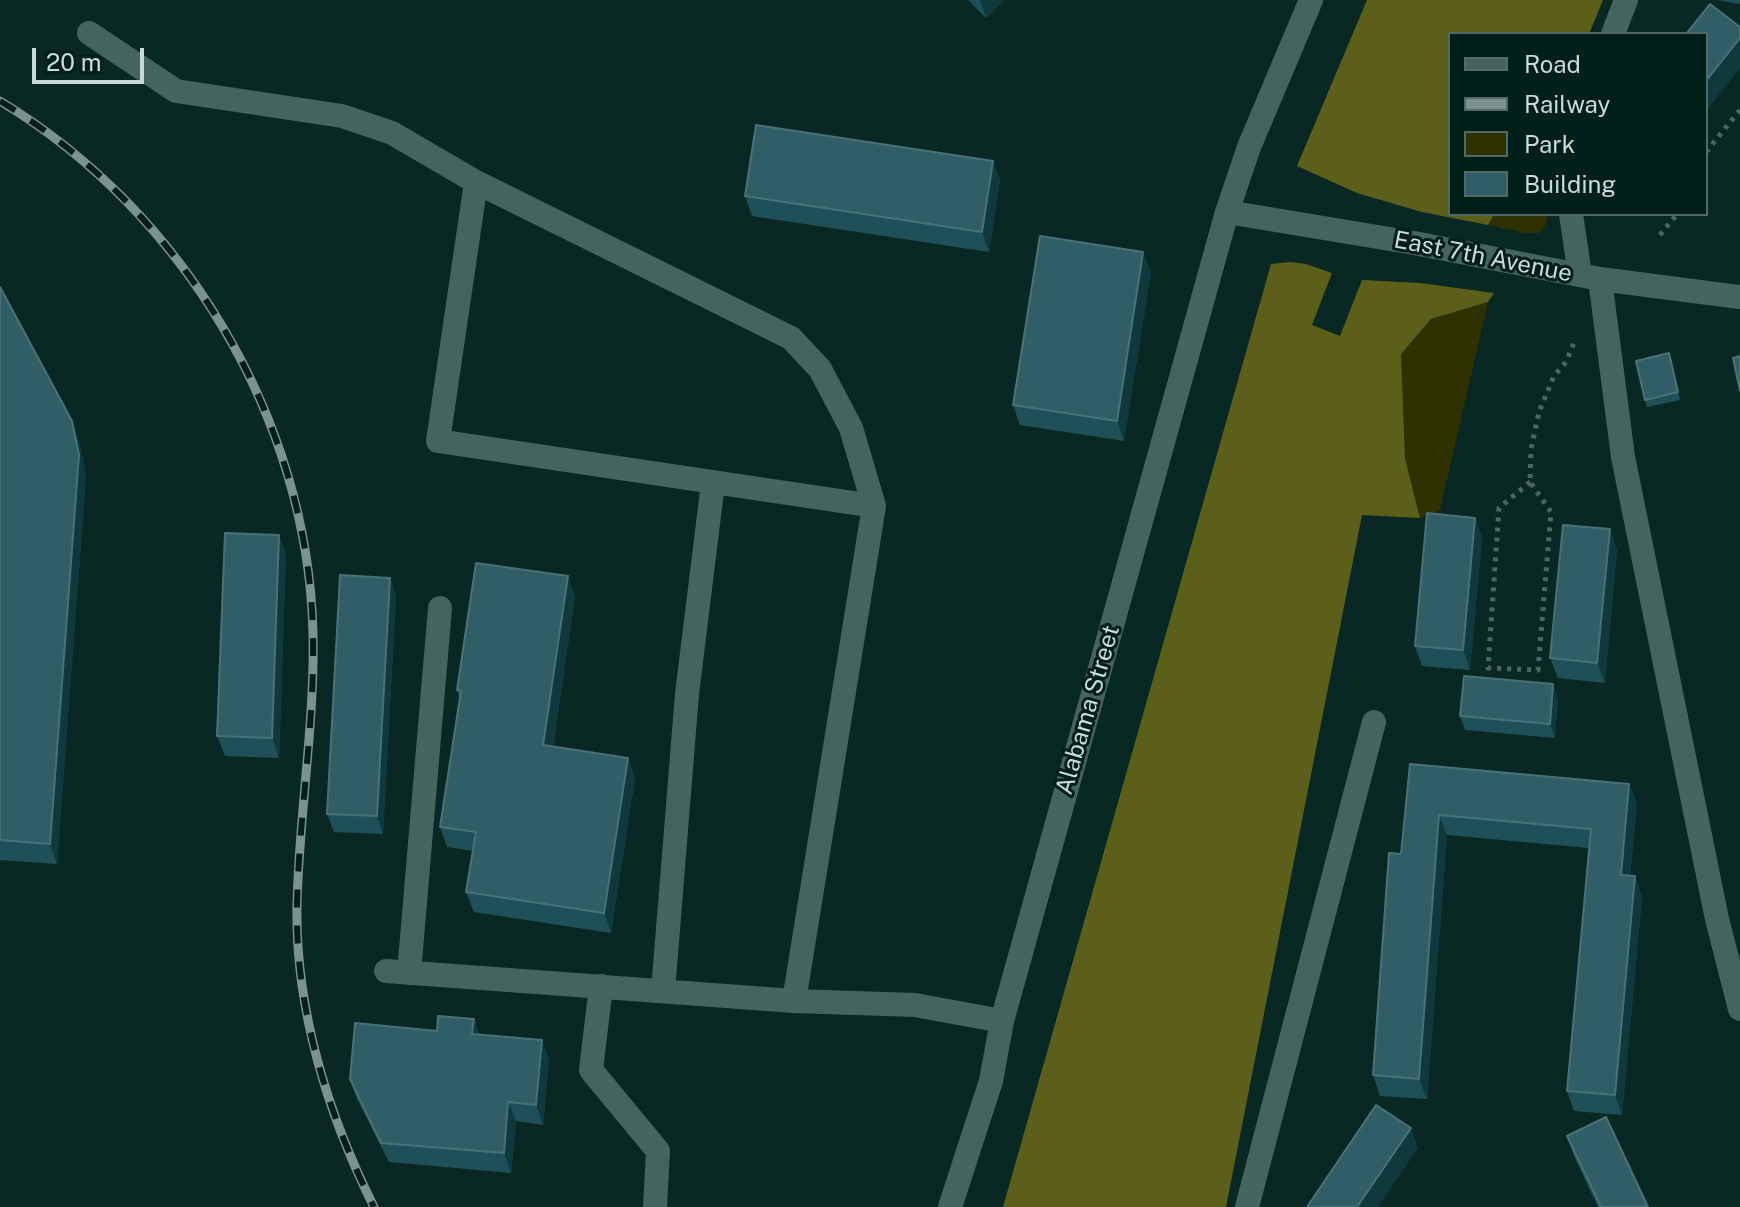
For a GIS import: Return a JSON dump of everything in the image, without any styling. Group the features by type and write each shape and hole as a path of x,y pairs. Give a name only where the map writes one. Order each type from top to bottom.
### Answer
{"street":[{"name":"Alabama Street","path":"950,1207 991,1081 1002,1021 1227,212 1249,147 1311,0"},
{"path":"1614,32 1626,0"},
{"path":"89,33 176,91 342,116 392,133 476,182 791,338 820,369 851,428 874,506 794,1001"},
{"path":"476,182 438,441 874,506"},
{"name":"East 7th Avenue","path":"1227,212 1414,243 1590,277 1740,297"},
{"path":"1572,216 1590,277 1623,457 1717,919 1740,1009"},
{"path":"663,991 687,694 713,483"},
{"path":"440,608 398,972 794,1001 915,1005 1002,1021"},
{"path":"1247,1207 1374,722"},
{"path":"601,986 591,1070 658,1151 655,1207"}],"path":[{"path":"1708,150 1740,110"},
{"path":"1660,235 1675,216"},
{"path":"1530,482 1499,508 1488,668 1538,670 1551,512 1530,482 1531,449 1539,412 1554,376 1566,362 1578,331"}],"green space":[{"path":"1493,216 1548,216 1539,233 1488,225"},
{"path":"1488,302 1440,510 1420,518 1402,447 1401,353 1431,319"}],"shaded area":[{"path":"1367,0 1603,0 1590,32 1448,32 1448,216 1493,216 1488,225 1422,212 1357,193 1297,166"},
{"path":"1290,262 1332,273 1312,325 1340,336 1362,280 1420,283 1494,293 1488,302 1431,319 1401,354 1405,458 1420,518 1362,515 1226,1207 1003,1207 1271,264"}],"building":[{"path":"1710,4 1740,27 1740,38 1708,78 1708,32 1688,32"},
{"path":"756,125 993,161 982,232 745,196"},
{"path":"1040,236 1143,252 1117,421 1013,405"},
{"path":"0,287 72,421 79,455 50,844 0,840"},
{"path":"1669,353 1678,392 1645,400 1636,361"},
{"path":"1740,356 1740,391 1733,358"},
{"path":"1427,513 1475,518 1463,650 1415,646"},
{"path":"1563,525 1610,529 1597,663 1550,658"},
{"path":"225,533 279,535 272,738 217,736"},
{"path":"476,563 568,576 543,745 628,758 604,913 466,892 476,832 440,827 461,691 457,690"},
{"path":"340,575 390,578 377,816 327,814"},
{"path":"1464,676 1553,684 1550,724 1460,716"},
{"path":"1410,764 1629,784 1621,875 1635,876 1615,1095 1567,1091 1591,829 1439,815 1419,1079 1373,1075 1389,853 1401,854"},
{"path":"438,1016 474,1019 472,1034 542,1040 536,1105 508,1102 504,1153 381,1143 350,1079 355,1023 437,1031"},
{"path":"1376,1105 1411,1128 1357,1207 1307,1207"},
{"path":"1606,1117 1648,1207 1601,1207 1567,1136"}],"railway":[{"path":"0,101 66,147 125,200 178,261 223,328 260,400 288,475 306,553 313,633 312,701 297,905 302,983 308,1022 329,1098 342,1136 374,1207"}]}
